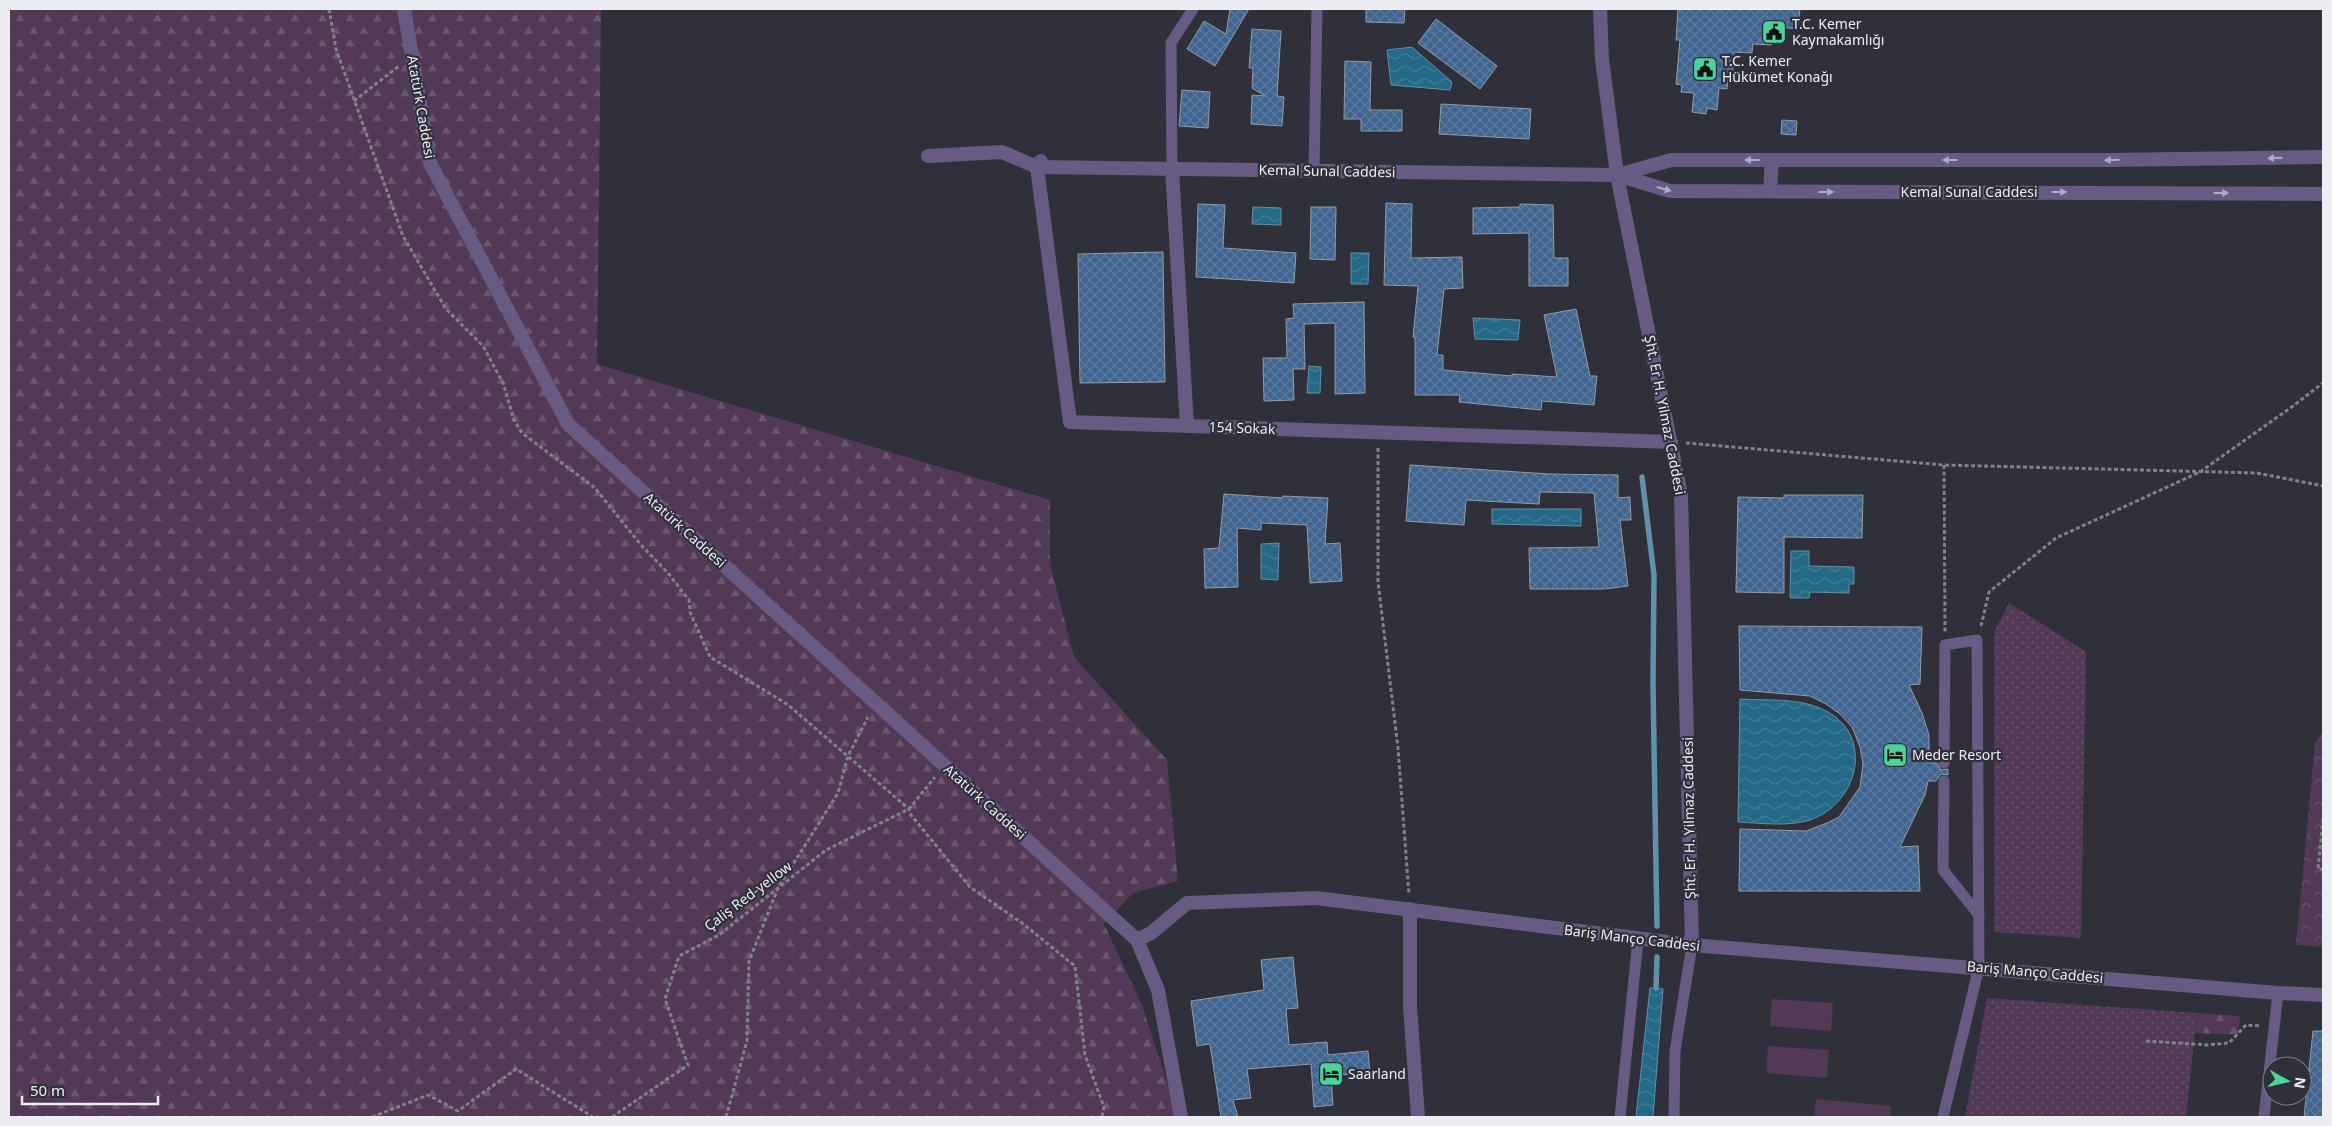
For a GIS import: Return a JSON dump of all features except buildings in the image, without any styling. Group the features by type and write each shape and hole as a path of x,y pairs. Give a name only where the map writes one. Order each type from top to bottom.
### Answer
{"street":[{"name":"Atatürk Caddesi","path":"404,9 430,163 568,424 1137,940"},
{"name":"Şht. Er H. Yilmaz Caddesi","path":"1600,9 1602,60 1617,175 1681,496 1692,946"},
{"path":"928,156 1002,152 1040,163"},
{"name":"Kemal Sunal Caddesi","path":"1617,175 1671,160 2109,160 2323,157"},
{"path":"1770,191 1772,160"},
{"name":"Kemal Sunal Caddesi","path":"1040,163 1172,169 1617,175 1670,191 2323,194"},
{"name":"154 Sokak","path":"1040,163 1070,422 1671,442"},
{"path":"1172,169 1187,426"},
{"name":"Bariş Manço Caddesi","path":"1137,940 1150,933 1187,903 1316,898 1692,946 2323,995"},
{"path":"1410,910 1410,1007 1418,1117"},
{"path":"1137,940 1158,990 1182,1117"}],"lane":[{"path":"1172,169 1171,43 1193,9"},
{"path":"1314,171 1317,9"},
{"path":"1943,1117 1979,968 1978,640 1945,645 1944,763"},
{"path":"1944,781 1943,870 1979,915"},
{"path":"1620,1117 1638,940"},
{"path":"1674,1117 1675,1051 1692,946"},
{"path":"2264,1117 2278,993"}],"path":[{"path":"329,9 336,49 403,236 446,309 483,346 503,383 514,420 522,433 595,488 641,545 668,573 689,600 690,612 710,657 787,704 909,809 911,815 970,887 1022,923 1075,966 1085,1055 1104,1107 1102,1117"},
{"path":"354,101 412,56"},
{"path":"1978,640 1989,592 2056,538 2200,472 2323,383"},
{"path":"1378,432 1378,582 1398,748 1410,910"},
{"path":"1671,442 1944,465 2257,473 2323,486"},
{"path":"1944,465 1945,645"},
{"path":"726,1117 747,1041 749,961 778,888 838,793 848,756 875,703"},
{"name":"Çaliş Red-yellow","path":"612,1117 688,1065 665,999 679,956 719,936 826,850 909,809 944,765"},
{"path":"2323,819 2318,869 2323,870"},
{"path":"2146,1041 2208,1045 2229,1043 2246,1024 2274,1027"},
{"path":"372,1117 428,1095 458,1111 516,1069 593,1117"}],"green space":[{"path":"9,9 601,9 597,364 1050,500 1050,564 1074,657 1167,760 1178,881 1133,893 1104,924 1142,1005 1178,1117 9,1117"},
{"path":"2009,603 2086,652 2081,938 1994,932 1994,632"},
{"path":"2323,732 2323,947 2296,945 2315,743"},
{"path":"1987,998 2197,1013 2186,1117 1965,1117"},
{"path":"1772,999 1833,1003 1831,1031 1770,1026"},
{"path":"2197,1013 2240,1016 2238,1035 2195,1033"},
{"path":"1768,1046 1829,1050 1827,1078 1766,1073"},
{"path":"1816,1099 1891,1106 1890,1117 1814,1117"}],"water":[{"path":"1412,47 1452,82 1450,90 1391,85 1387,50"},
{"path":"1253,207 1281,208 1281,225 1252,224"},
{"path":"1351,253 1369,253 1368,284 1351,284"},
{"path":"1473,318 1520,320 1518,340 1475,339"},
{"path":"1309,366 1321,367 1320,393 1307,393"},
{"path":"1492,509 1581,509 1581,526 1492,524"},
{"path":"1279,543 1278,580 1261,579 1261,544"},
{"path":"1791,551 1809,551 1809,566 1854,567 1854,584 1849,584 1849,593 1810,592 1809,598 1790,598"},
{"path":"1740,699 1784,700 1806,704 1826,711 1841,722 1851,736 1855,752 1854,769 1849,785 1840,800 1826,812 1801,822 1774,824 1738,822"},
{"path":"1650,988 1663,989 1653,1117 1636,1117"}],"waterway":[{"path":"1642,477 1654,575 1653,684 1657,926"},
{"path":"1656,988 1657,957"}],"place":[{"name":"T.C. Kemer Kaymakamlığı","path":"1774,32"},
{"name":"T.C. Kemer Hükümet Konağı","path":"1705,69"},
{"name":"Meder Resort","path":"1895,755"},
{"name":"Saarland","path":"1331,1074"}]}
